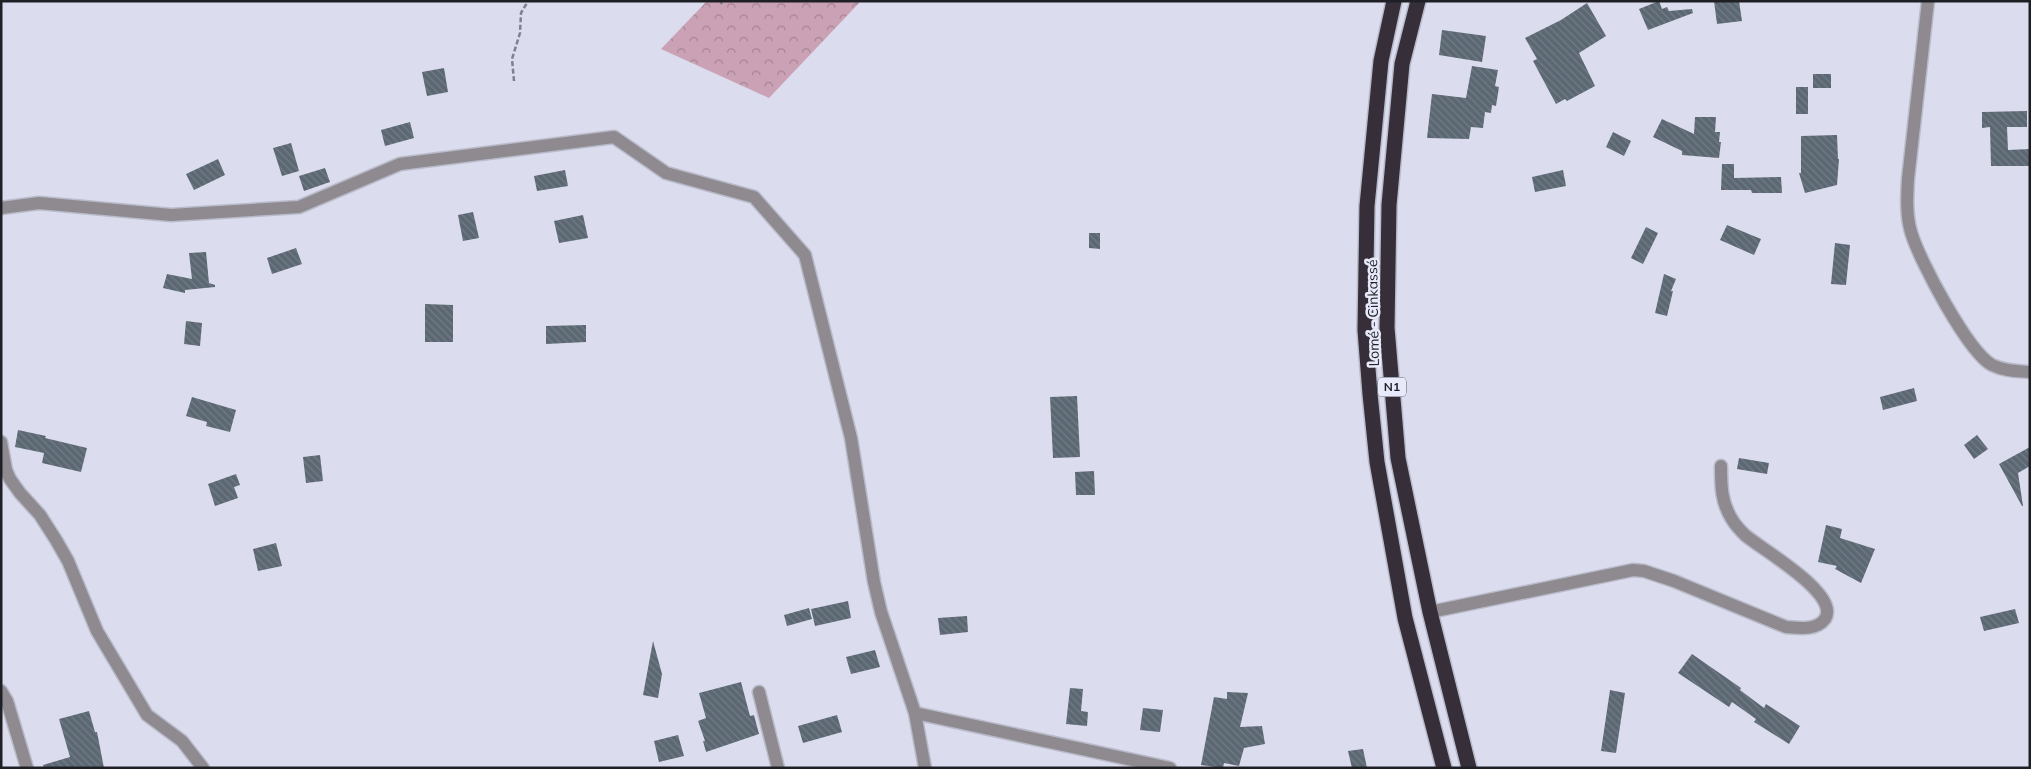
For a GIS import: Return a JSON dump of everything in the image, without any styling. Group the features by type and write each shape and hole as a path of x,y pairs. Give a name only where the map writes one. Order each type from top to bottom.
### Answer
{"highway":[{"name":"Lomé - Cinkassé","path":"1394,1 1380,62 1367,206 1365,330 1377,462 1404,618 1444,768"},
{"name":"Lomé - Cinkassé","path":"1418,1 1402,64 1389,205 1387,328 1398,458 1430,612 1469,768"},
{"path":"1380,62 1402,64"}],"street":[{"path":"1928,1 1908,179 1907,206 1911,232 1919,252 1960,328 1976,350 1991,364 2006,370 2030,372"},
{"path":"1,208 39,204 172,215 299,207 400,164 614,137 666,173 754,197 805,255 852,438 874,582 881,612 915,713 925,768"},
{"path":"1,442 6,470 10,479 40,515 68,560 97,632 147,715 182,741 204,768"},
{"path":"1430,612 1633,570 1644,571 1674,581 1786,627 1802,628 1820,624 1826,617 1827,608 1817,591 1805,579 1746,535 1733,522 1724,505 1720,488 1721,466"},
{"path":"1,691 7,701 27,768"},
{"path":"759,692 778,768"},
{"path":"915,713 1170,768"}],"path":[{"path":"514,81 512,58 520,33 521,13 528,1"}],"green space":[{"path":"707,1 861,1 769,98 661,49"}],"building":[{"path":"1659,1 1662,9 1667,7 1669,11 1692,9 1693,13 1648,30 1639,9"},
{"path":"1714,1 1739,1 1742,21 1717,24"},
{"path":"1587,3 1606,36 1579,53 1595,86 1567,101 1565,99 1556,104 1533,61 1537,59 1525,38 1561,20"},
{"path":"1442,30 1486,36 1482,62 1439,55"},
{"path":"1472,66 1498,70 1495,86 1499,87 1496,106 1492,105 1491,113 1485,112 1483,128 1471,127 1469,139 1427,138 1432,94 1466,98"},
{"path":"444,68 448,92 427,96 422,72"},
{"path":"1813,74 1831,74 1831,88 1813,88"},
{"path":"1796,87 1808,87 1808,114 1796,114"},
{"path":"2027,111 2027,127 2007,127 2008,150 2030,149 2030,166 1991,166 1990,127 1982,128 1982,112"},
{"path":"1695,117 1716,117 1715,132 1720,132 1719,142 1721,142 1719,158 1682,155 1682,151 1653,137 1662,119 1694,134"},
{"path":"410,122 414,138 385,146 381,130"},
{"path":"1613,132 1631,141 1624,156 1606,147"},
{"path":"1837,135 1839,159 1837,185 1805,193 1799,173 1801,173 1801,136"},
{"path":"291,143 299,171 282,176 273,148"},
{"path":"218,159 225,175 194,190 186,174"},
{"path":"1722,164 1734,164 1734,178 1781,177 1782,193 1721,190"},
{"path":"325,168 330,182 304,191 299,176"},
{"path":"565,170 568,186 537,191 534,176"},
{"path":"1563,170 1566,186 1535,192 1532,177"},
{"path":"473,212 479,238 463,241 458,215"},
{"path":"583,215 588,238 559,243 554,221"},
{"path":"1727,225 1761,239 1754,255 1720,240"},
{"path":"1646,227 1658,233 1643,264 1631,258"},
{"path":"1089,233 1100,233 1100,249 1089,248"},
{"path":"1835,243 1850,245 1846,285 1831,284"},
{"path":"296,248 302,264 272,274 267,258"},
{"path":"206,252 209,283 215,285 215,287 185,290 185,293 163,288 167,274 192,279 189,253"},
{"path":"1664,274 1676,279 1671,291 1673,291 1667,316 1655,313"},
{"path":"425,304 453,305 453,342 425,342"},
{"path":"186,321 202,323 200,346 184,344"},
{"path":"586,325 586,342 546,344 546,326"},
{"path":"1914,388 1917,401 1883,410 1880,397"},
{"path":"1077,396 1080,457 1053,458 1050,397"},
{"path":"192,397 236,410 230,432 206,426 207,422 186,416"},
{"path":"18,430 87,448 81,472 42,463 44,453 15,447"},
{"path":"1977,435 1988,449 1974,459 1964,445"},
{"path":"2030,447 2030,466 2018,473 2022,506 1999,464"},
{"path":"320,455 323,481 306,483 303,457"},
{"path":"1739,458 1769,463 1767,474 1737,469"},
{"path":"1094,471 1095,495 1076,495 1075,472"},
{"path":"236,474 240,485 234,487 238,498 215,506 208,484"},
{"path":"1826,525 1842,529 1840,538 1875,549 1861,583 1835,569 1837,566 1818,562"},
{"path":"276,543 282,566 258,571 253,549"},
{"path":"848,601 851,618 815,626 811,609"},
{"path":"809,608 812,619 787,626 784,615"},
{"path":"2015,609 2019,623 1984,631 1980,617"},
{"path":"967,616 968,632 940,635 938,618"},
{"path":"653,641 662,674 658,698 643,695"},
{"path":"875,650 880,667 851,674 846,657"},
{"path":"1692,654 1741,688 1740,690 1764,708 1766,704 1800,726 1789,744 1754,722 1756,719 1732,702 1729,707 1678,673"},
{"path":"741,682 750,716 754,715 759,734 706,752 703,741 705,741 698,721 706,718 699,693"},
{"path":"1070,688 1083,689 1081,711 1088,712 1087,726 1066,724"},
{"path":"1610,690 1625,693 1616,753 1601,751"},
{"path":"1227,692 1248,693 1240,727 1262,726 1265,744 1244,748 1239,766 1224,763 1223,768 1201,765 1214,697 1227,699"},
{"path":"1143,708 1163,710 1160,732 1140,730"},
{"path":"89,711 95,732 97,732 104,768 44,768 43,765 70,757 59,719"},
{"path":"837,715 842,732 803,743 798,726"},
{"path":"678,735 684,756 659,762 654,741"},
{"path":"1363,749 1367,768 1352,768 1348,751"}]}
